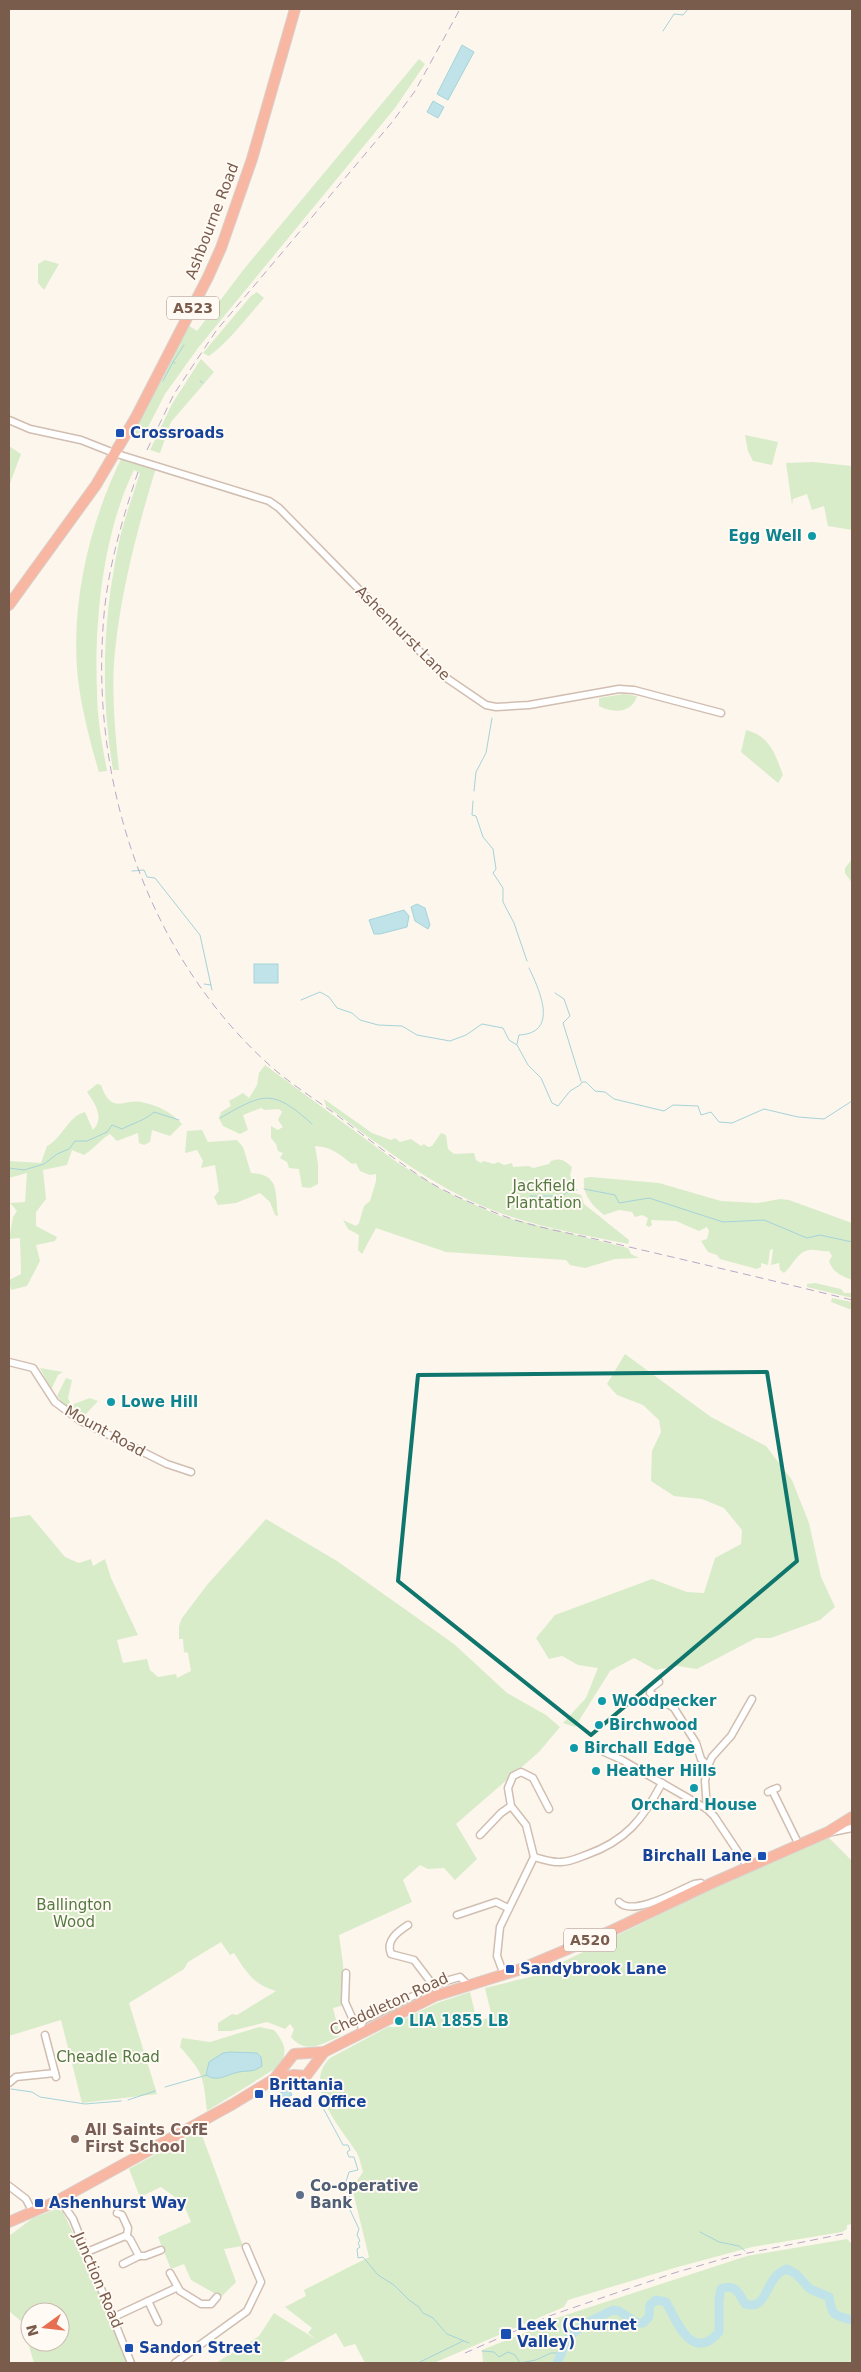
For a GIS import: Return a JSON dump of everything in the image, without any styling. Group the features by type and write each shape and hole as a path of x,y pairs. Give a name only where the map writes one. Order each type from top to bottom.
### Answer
{"highway":[{"name":"Ashbourne Road","path":"9,606 96,485 187,319 221,248 254,152 295,9"},
{"name":"Cheddleton Road","path":"9,2222 60,2200 142,2156 274,2079 294,2075 306,2076 312,2070 313,2064 324,2052 362,2027 436,1990 468,1985 504,1975 613,1930 703,1887 828,1832 852,1817"},
{"name":"Cheddleton Road","path":"274,2079 296,2053 324,2052"},
{"path":"306,2054 313,2064"},
{"path":"288,2062 289,2069 294,2075"}],"street":[{"name":"Ashenhurst Lane","path":"9,420 30,429 81,440 114,453 252,495 273,504 445,677 486,705 529,705 619,689 634,690 721,712"},
{"name":"Mount Road","path":"9,1362 33,1368 55,1402 79,1420 167,1464 191,1472"},
{"path":"659,1682 651,1688 651,1695 674,1708 696,1743 701,1759 708,1766"},
{"path":"707,1809 705,1781 708,1766 730,1736 752,1699"},
{"path":"604,1752 622,1760 707,1809 714,1816 748,1867"},
{"path":"504,1975 497,1947 500,1927 508,1908 532,1866 534,1858 526,1825 511,1806 509,1783 513,1776 522,1772 532,1778 549,1809"},
{"path":"534,1858 556,1862 570,1861 596,1852 618,1840 643,1817 662,1783"},
{"path":"772,1790 799,1845"},
{"path":"480,1836 501,1813 511,1806"},
{"path":"828,1832 852,1828"},
{"path":"619,1902 628,1908 634,1908 694,1884 701,1883 703,1887"},
{"path":"458,1915 496,1902 508,1908"},
{"path":"408,1924 392,1939 388,1947 391,1954 414,1960 436,1990"},
{"path":"346,1973 345,2002 354,2022 362,2027"},
{"path":"9,2083 16,2077 55,2075 45,2033"},
{"path":"9,2186 26,2200 32,2213"},
{"name":"Junction Road","path":"60,2200 72,2219 87,2252 131,2363"},
{"path":"116,2213 122,2215 127,2225 127,2236 139,2256"},
{"path":"87,2252 127,2236"},
{"path":"175,2363 240,2318 250,2308 261,2282 246,2247"},
{"path":"124,2264 139,2256 145,2256 161,2250"},
{"path":"170,2273 176,2288 205,2305 211,2304 217,2297"},
{"path":"114,2317 176,2288"},
{"path":"148,2301 158,2322"}],"highlighted area":[{"path":"767,1372 797,1561 591,1735 398,1581 418,1375"}],"green space":[{"path":"419,59 425,64 395,108 198,348 165,394 142,439 131,434 188,325 197,331 244,269"},
{"path":"45,260 59,264 44,290 38,283 38,264"},
{"path":"257,292 264,298 238,328 209,356 203,353 251,296"},
{"path":"201,359 214,372 171,422 160,453 150,450 172,404"},
{"path":"745,435 778,442 772,465 753,461 748,451"},
{"path":"9,446 21,454 9,486"},
{"path":"122,457 156,468 131,559 121,605 115,651 113,696 119,770 113,770 109,742 106,713 105,656 109,599 119,542 140,473 134,470 123,495 108,549 99,607 96,664 98,711 107,771 99,772 79,690 76,651 77,623 80,594 91,537 110,483"},
{"path":"813,462 852,466 852,530 828,526 824,506 812,510 807,494 793,499 792,505 786,463"},
{"path":"624,694 637,696 631,706 626,709 615,711 599,706 599,698"},
{"path":"746,730 761,737 770,747 783,775 778,783 741,752"},
{"path":"852,859 852,883 845,873 845,868"},
{"path":"265,1065 398,1163 446,1192 500,1216 628,1248 631,1254 639,1258 615,1259 585,1268 570,1265 566,1260 446,1252 376,1228 362,1254 358,1250 359,1235 348,1229 343,1220 356,1226 359,1223 364,1206 370,1201 376,1181 376,1174 370,1175 360,1171 356,1163 352,1164 331,1149 315,1146 318,1164 318,1184 310,1188 302,1187 299,1169 289,1168 287,1162 280,1158 283,1153 278,1151 276,1144 271,1138 271,1126 278,1130 283,1127 278,1120 282,1112 279,1109 265,1110 261,1108 243,1115 248,1130 240,1134 223,1126 219,1118 221,1112 231,1106 229,1101 243,1093 249,1098 257,1085 259,1073"},
{"path":"97,1084 101,1085 109,1100 113,1103 141,1102 153,1105 168,1112 182,1124 170,1136 152,1130 150,1142 144,1145 139,1143 138,1133 117,1141 110,1134 84,1155 72,1150 67,1165 43,1170 46,1199 36,1212 36,1226 57,1237 55,1241 36,1245 40,1261 27,1286 11,1290 9,1280 21,1274 20,1238 9,1239 13,1217 17,1211 10,1203 25,1202 27,1173 9,1178 9,1161 41,1163 47,1146 79,1114 85,1112 93,1130 97,1125 98,1111 87,1092"},
{"name":"Jackfield Plantation","path":"324,1099 372,1133 391,1140 395,1138 400,1142 411,1139 421,1146 424,1144 428,1147 432,1146 441,1133 446,1135 448,1149 454,1154 474,1153 476,1160 481,1163 483,1161 494,1164 498,1162 504,1165 512,1163 513,1167 529,1166 533,1168 549,1164 554,1160 563,1160 572,1167 570,1176 575,1183 572,1192 581,1195 584,1204 629,1240 628,1244 572,1233 516,1218 459,1195 419,1172 382,1147 326,1106"},
{"path":"202,1130 208,1142 237,1140 243,1147 251,1173 267,1177 274,1186 278,1216 275,1215 270,1202 260,1193 236,1203 218,1205 214,1197 219,1191 215,1165 201,1168 203,1161 197,1150 185,1153 187,1131"},
{"path":"584,1178 659,1183 721,1201 758,1203 780,1199 789,1200 852,1223 852,1280 835,1271 829,1261 832,1256 829,1251 805,1251 798,1256 784,1273 780,1270 779,1263 771,1265 773,1249 770,1250 768,1265 761,1263 761,1267 757,1269 720,1259 717,1255 708,1252 701,1241 707,1239 709,1231 707,1227 699,1231 676,1221 651,1220 652,1225 649,1227 646,1225 648,1218 642,1215 635,1217 632,1212 619,1210 604,1215 586,1195"},
{"path":"815,1283 841,1289 844,1293 852,1293 852,1298 807,1287 807,1284"},
{"path":"832,1298 852,1302 852,1310 831,1302"},
{"path":"625,1354 711,1417 766,1446 792,1480 809,1523 821,1577 835,1607 820,1620 771,1638 756,1638 697,1669 677,1666 656,1670 634,1658 610,1671 575,1727 563,1723 586,1698 598,1668 578,1665 562,1656 549,1659 536,1638 555,1615 652,1579 687,1592 704,1593 715,1558 741,1544 742,1530 724,1508 702,1499 674,1496 651,1481 652,1451 661,1432 659,1420 643,1405 617,1395 607,1384"},
{"path":"40,1368 63,1372 58,1375 51,1390"},
{"path":"66,1378 72,1380 68,1398 71,1405 90,1398 98,1401 83,1417 63,1404 57,1396"},
{"path":"30,1515 65,1557 79,1563 91,1559 93,1566 105,1559 111,1578 138,1635 117,1640 123,1663 147,1659 150,1670 158,1677 176,1674 177,1678 191,1671 188,1653 184,1652 183,1639 179,1639 179,1626 182,1618 207,1585 266,1519 337,1561 454,1644 507,1693 546,1715 560,1727 539,1752 456,1824 477,1859 455,1880 444,1868 428,1869 420,1865 403,1880 412,1902 339,1935 343,1964 344,2005 333,2008 340,2036 321,2045 308,2047 302,2046 291,2037 294,2029 290,2024 285,2029 267,2022 231,2031 218,2031 218,2023 232,2014 237,2015 276,1991 262,1985 251,1977 234,1953 230,1955 221,1942 188,1962 184,1969 129,2003 157,2094 82,2103 61,2020 9,2036 9,1518"},
{"path":"829,1838 852,1861 852,2224 847,2225 847,2229 842,2232 752,2247 568,2300 564,2307 434,2363 365,2363 355,2344 344,2347 336,2333 281,2363 216,2363 259,2336 274,2313 317,2340 308,2333 312,2328 285,2307 306,2296 304,2290 369,2257 352,2188 363,2172 360,2160 334,2120 322,2094 320,2081 322,2069 330,2058 388,2027 398,2027 404,2019 437,2003 470,1992 477,2021 492,2017 485,1988 534,1976 720,1885"},
{"path":"259,2027 274,2030 281,2039 284,2057 278,2067 207,2111 201,2076 194,2063 180,2047 182,2038 210,2042"},
{"path":"200,2130 243,2246 224,2249 236,2282 221,2297 191,2280 184,2264 171,2269 158,2237 191,2222 183,2203 161,2187 140,2197 129,2169"},
{"path":"57,2209 63,2212 84,2256 128,2363 34,2363 31,2352 70,2352 70,2302 20,2302 20,2320 9,2311 9,2236 33,2218"},
{"path":"847,2239 852,2244 852,2363 483,2363 482,2350 537,2328 538,2324 747,2256"}],"water":[{"path":"462,45 474,52 448,100 437,94"},
{"path":"433,101 444,107 438,118 427,112"},
{"path":"417,904 425,908 430,925 428,929 415,921 411,907"},
{"path":"404,910 409,916 407,927 374,934 369,920"},
{"path":"254,964 278,964 278,983 254,983"},
{"path":"223,2053 257,2053 261,2057 262,2066 219,2078 206,2075 209,2062"},
{"path":"285,2091 290,2091 292,2095 272,2104 271,2097"}],"waterway":[{"path":"663,31 674,14 683,15 688,9"},
{"path":"175,363 173,362 184,345"},
{"path":"163,381 173,362"},
{"path":"474,791 476,772 486,753 492,718"},
{"path":"473,801 472,815 476,816 483,837 493,849 496,869 493,873 503,888 503,902 514,923 527,961"},
{"path":"132,871 144,870 147,877 155,878 200,935 212,990"},
{"path":"517,1044 519,1035 532,1032 539,1027 543,1018 541,998 529,968"},
{"path":"204,984 211,985"},
{"path":"301,1000 320,992 329,997 337,1008 352,1013 360,1020 378,1025 402,1026 417,1035 450,1041 466,1035 482,1024 503,1028 509,1040 517,1045 528,1065 541,1078 552,1103 558,1106 570,1091 582,1082 586,1082 595,1091 605,1092 614,1099 664,1111 673,1105 698,1106 701,1115 711,1112 719,1122 732,1123 764,1109 798,1117 824,1119 852,1101"},
{"path":"555,993 564,999 570,1016 563,1023 581,1081"},
{"path":"220,1118 247,1103 267,1098 287,1104 312,1124"},
{"path":"9,1168 24,1170 44,1164 57,1154 69,1149 75,1141 87,1141 107,1132 112,1125 122,1129 154,1112 179,1120"},
{"path":"584,1189 615,1195 619,1203 649,1198 723,1222 764,1220 807,1238 820,1235 852,1242"},
{"path":"530,1196 562,1196 570,1190 577,1190"},
{"path":"165,2087 207,2075"},
{"path":"283,2085 284,2092"},
{"path":"11,2089 32,2092 40,2097 85,2104 121,2101"},
{"path":"128,2100 155,2091"},
{"path":"322,2106 343,2145 348,2145 350,2150 347,2152 349,2157 354,2157 358,2170 349,2172 344,2188 350,2197 350,2210 359,2229 357,2235 360,2241 358,2243 360,2247 357,2249 358,2258 363,2257 378,2275 394,2285 419,2307 423,2313 433,2318 447,2334 469,2343"},
{"path":"700,2232 719,2242 739,2246 745,2251"},
{"path":"557,2363 568,2338 584,2324 613,2310 619,2311 637,2323 643,2323 649,2317 650,2305 656,2300 666,2302 686,2336 693,2341 701,2343 709,2340 719,2332 719,2299 721,2289 734,2288 745,2304 753,2305 759,2303 779,2273 787,2269 796,2274 810,2289 829,2297 831,2308 835,2314 852,2320"},
{"path":"418,2363 463,2341"},
{"path":"482,2351 494,2352 499,2357 508,2352 515,2355 520,2363 536,2360 551,2353 563,2353"}],"railway":[{"path":"147,450 174,394 216,331 393,121 415,91 460,9"},
{"path":"138,472 115,549 107,588 103,628 102,687 107,747 119,806 136,863 159,918 189,970 224,1018 265,1061 293,1084 408,1168 431,1183 463,1199 509,1218 537,1226 852,1300"},
{"path":"465,2353 552,2315 674,2273 733,2256 843,2234"}],"place":[{"name":"Crossroads","path":"120,433"},
{"name":"Egg Well","path":"812,536"},
{"name":"Lowe Hill","path":"111,1402"},
{"name":"Woodpecker","path":"602,1701"},
{"name":"Birchwood","path":"599,1725"},
{"name":"Birchall Edge","path":"574,1748"},
{"name":"Heather Hills","path":"596,1771"},
{"name":"Orchard House","path":"694,1788"},
{"name":"Birchall Lane","path":"762,1856"},
{"name":"Sandybrook Lane","path":"510,1969"},
{"name":"LIA 1855 LB","path":"399,2021"},
{"name":"Brittania Head Office","path":"259,2094"},
{"name":"All Saints CofE First School","path":"75,2139"},
{"name":"Co-operative Bank","path":"300,2195"},
{"name":"Ashenhurst Way","path":"39,2203"},
{"name":"Leek (Churnet Valley)","path":"506,2334"},
{"name":"Sandon Street","path":"129,2348"}],"park label":[{"name":"Ballington Wood","path":"74,1914"},
{"name":"Cheadle Road","path":"108,2057"}]}
